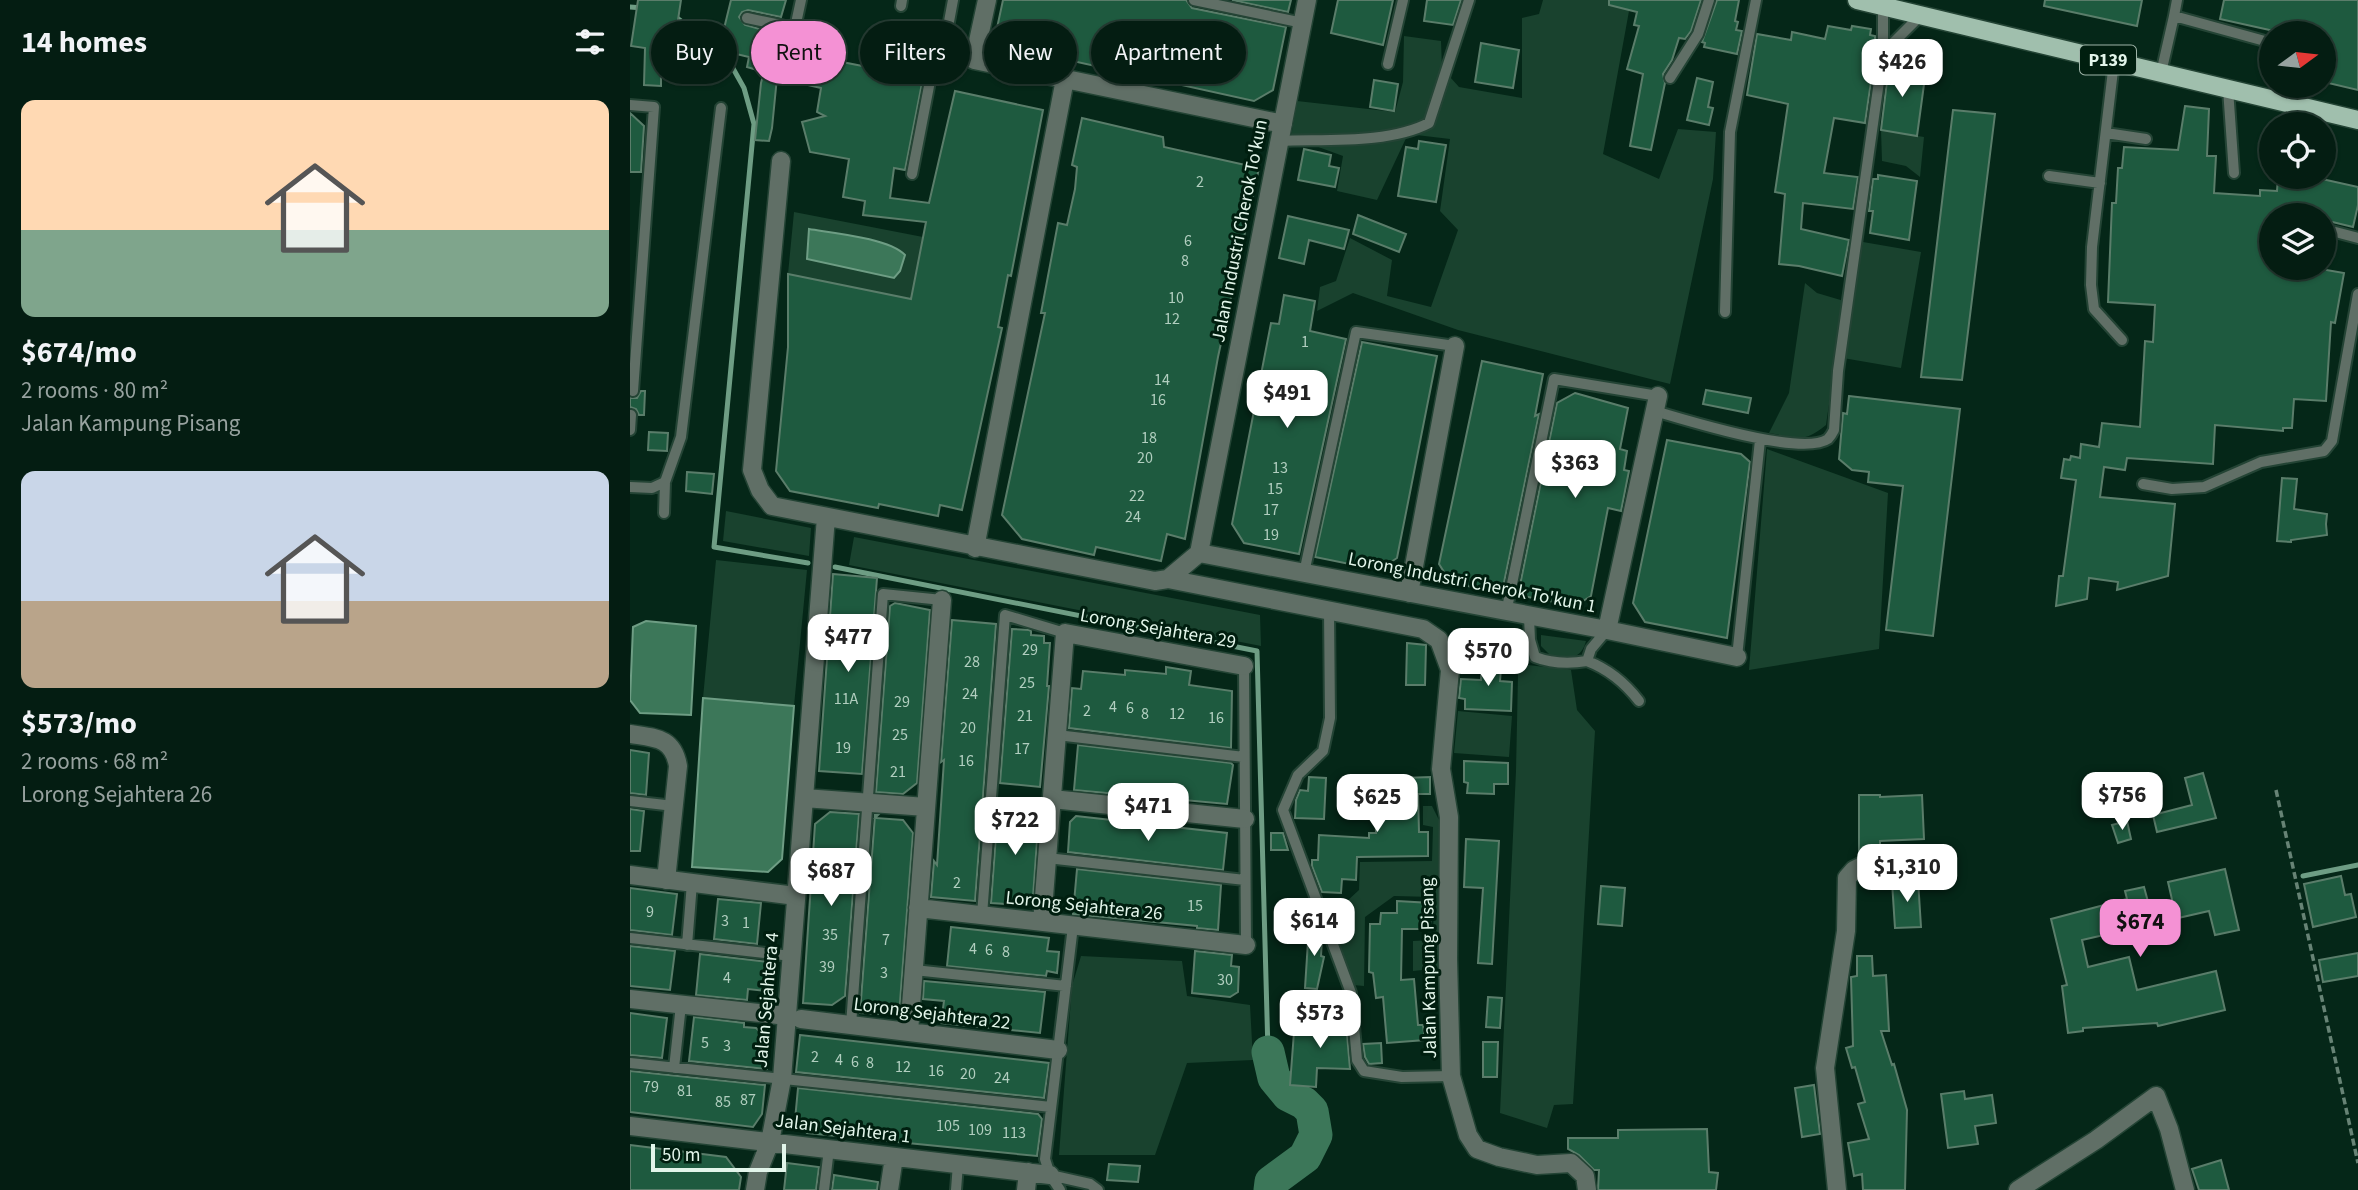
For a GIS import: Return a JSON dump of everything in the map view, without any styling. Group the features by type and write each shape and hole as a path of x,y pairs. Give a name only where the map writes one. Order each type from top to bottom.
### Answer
{"main road":[{"name":"P139","path":"1869,2 2358,120"}],"street":[{"path":"984,62 974,60 987,0"},
{"name":"Jalan Industri Cherok To'kun","path":"1199,553 1307,0"},
{"path":"1077,82 1281,133"},
{"path":"975,548 1064,84"},
{"name":"Jalan Kampung Pisang","path":"781,161 752,470 760,490 772,506 975,548 1155,581 1168,579 1329,610 1423,629 1439,640 1450,670 1441,769 1449,817 1451,1076 1468,1135 1478,1149 1499,1157 1537,1165 1571,1163 1585,1176 1587,1190"},
{"path":"1409,593 1455,346"},
{"path":"1607,630 1657,403"},
{"name":"Jalan Sejahtera 4","path":"755,1190 758,1172 770,1142 794,1018 792,956 826,517"},
{"path":"1168,579 1199,553"},
{"name":"Lorong Industri Cherok To'kun 1","path":"1199,553 1737,657"},
{"path":"909,1032 942,600"},
{"path":"1042,922 1065,633"},
{"name":"Lorong Sejahtera 29","path":"1065,633 1244,666"},
{"path":"630,734 657,738 676,752 678,766 666,880"},
{"path":"804,798 926,807"},
{"path":"1052,799 1245,819"},
{"path":"1837,1190 1825,1068 1846,932 1847,878 1854,870 1870,862 1892,857"},
{"path":"630,875 796,896"},
{"name":"Lorong Sejahtera 26","path":"918,908 1246,945"},
{"name":"Lorong Sejahtera 22","path":"630,999 1058,1050"},
{"path":"2018,1190 2096,1140 2156,1096 2169,1129 2186,1190"},
{"name":"Jalan Sejahtera 1","path":"630,1126 958,1164 1027,1181 1055,1182"},
{"path":"889,1190 894,1157"}],"lane":[{"path":"747,18 795,28 801,0"},
{"path":"912,174 930,81 943,54 953,0"},
{"path":"1194,0 1303,23"},
{"path":"1388,64 1403,0"},
{"path":"1670,78 1698,34 1709,0"},
{"path":"1725,312 1730,132 1756,0"},
{"path":"2161,73 2177,0"},
{"path":"1281,133 1394,136 1415,131 1429,123 1472,1"},
{"path":"1506,613 1554,379 1657,403 1760,440 1818,442 1829,438 1834,430 1838,371 1883,53 1869,2"},
{"path":"1883,53 1921,15"},
{"path":"2174,16 2259,39"},
{"path":"2114,62 2092,247 2091,297 2094,309 2122,341"},
{"path":"2228,89 2234,173"},
{"path":"2300,106 2302,98"},
{"path":"630,105 654,107 633,391"},
{"path":"664,513 665,482 681,437 721,108"},
{"path":"2106,133 2146,139"},
{"path":"2049,176 2100,183"},
{"path":"2336,232 2358,238"},
{"path":"2143,484 2172,489 2204,486 2261,462 2324,450 2332,441 2358,294"},
{"path":"1304,573 1356,332 1455,346"},
{"path":"630,430 631,415"},
{"path":"1737,657 1760,440"},
{"path":"630,487 652,488 665,482"},
{"path":"851,1025 883,594 942,600"},
{"path":"1329,610 1330,718 1323,751 1298,775 1283,810 1284,818 1297,841 1308,880 1351,993 1357,1060 1364,1071 1402,1077 1451,1076"},
{"path":"982,915 1005,615 1065,633"},
{"path":"1529,617 1530,640 1535,657 1548,662 1569,664 1587,661 1602,667 1625,685 1639,701"},
{"path":"1587,661 1591,649 1607,630"},
{"path":"1244,666 1246,945"},
{"path":"1057,735 1244,757"},
{"path":"630,801 674,806"},
{"path":"1047,858 1245,880"},
{"path":"687,945 692,883"},
{"path":"1073,926 1045,1159 1055,1182 1090,1185 1098,1190"},
{"path":"630,938 792,956"},
{"path":"914,970 1066,986"},
{"path":"674,1068 681,1005"},
{"path":"630,1063 1052,1107"},
{"path":"824,1190 829,1149"},
{"path":"956,1190 958,1164"}],"path":[{"path":"2276,790 2358,1163"}],"shaded area":[{"path":"1543,0 1631,0 1603,154 1659,179 1678,129 1716,132 1713,179 1670,384 1458,330 1353,293 1317,311 1320,287 1336,281 1350,238 1392,260 1387,296 1431,307 1458,230 1440,211 1450,139 1408,134 1377,200 1337,191 1343,156 1291,137 1297,101 1395,112 1403,82 1404,36 1441,41 1442,68 1459,87 1522,98 1522,18 1539,14"},
{"path":"1881,130 1924,137 1920,177 1906,166 1882,161"},
{"path":"794,212 923,237 911,299 788,274"},
{"path":"809,229 887,244 905,255 900,271 894,278 807,259"},
{"path":"1863,242 1921,252 1901,368 1843,358"},
{"path":"1805,283 1817,293 1844,301 1826,425 1811,435 1793,438 1769,433 1789,393"},
{"path":"1767,449 1888,493 1879,649 1749,670"},
{"path":"726,511 811,528 809,556 723,541"},
{"path":"854,537 1260,615 1261,646 849,565"},
{"path":"716,560 807,570 794,706 703,698"},
{"path":"646,621 696,626 691,715 640,713 630,700 633,627"},
{"path":"1541,635 1586,641 1578,654 1570,658 1554,659 1541,646"},
{"path":"1505,638 1523,641 1523,656 1528,665 1571,670 1577,710 1595,731 1573,1104 1554,1105 1547,1128 1500,1113 1518,675"},
{"path":"703,698 794,706 782,859 768,872 692,867"},
{"path":"1458,711 1512,716 1509,757 1454,753"},
{"path":"1423,806 1432,806 1442,826 1441,968 1413,971 1413,941 1433,940 1434,897 1394,896 1365,917 1364,986 1353,985 1330,921 1329,900 1345,903 1359,890 1360,862 1432,861 1433,827 1423,825"},
{"path":"1081,956 1182,961 1187,996 1250,1005 1253,1060 1187,1063 1155,1155 1059,1155 1072,986"}],"building":[{"path":"638,0 681,0 678,21 651,21 651,84 661,86 644,85 645,48 631,46"},
{"path":"731,0 786,0 781,17 748,10 742,12 739,17 745,25 751,27 751,68 747,67 749,57 737,54 737,21 726,21"},
{"path":"1003,0 1186,0 1192,8 1286,27 1273,90 1254,101 1177,84 1246,84 1246,21 1091,21 1091,65 1077,62 1077,21 998,21"},
{"path":"1232,0 1291,0 1288,12"},
{"path":"1338,0 1393,0 1383,45 1331,33"},
{"path":"1427,0 1461,0 1453,25 1424,21"},
{"path":"1609,0 1701,0 1691,31 1685,39 1679,38 1672,60 1663,74 1665,83 1651,150 1630,146 1643,74 1627,69 1639,26 1634,25 1637,12 1609,5"},
{"path":"1717,0 1739,0 1735,21 1738,22 1736,30 1742,31 1737,54 1704,47 1705,43 1702,42"},
{"path":"2045,0 2142,0 2137,26 2044,6"},
{"path":"2224,0 2358,0 2358,90 2336,85 2336,21 2259,21 2259,28 2220,19"},
{"path":"1828,26 1851,30 1852,26 1871,29 1870,35 1875,36 1865,123 1834,118 1824,173 1858,177 1853,209 1803,203 1801,229 1849,240 1842,276 1779,264 1785,194 1775,192 1788,104 1747,95 1757,34 1791,40 1792,32 1825,39"},
{"path":"1481,43 1519,50 1513,88 1475,82"},
{"path":"1890,57 1909,59 1907,74 1925,77 1917,136 1881,130"},
{"path":"846,63 860,66 860,84 922,84 905,170 894,168 890,198 929,203 955,91 1043,110 1011,276 1008,275 998,327 1002,328 962,510 940,505 938,516 879,504 878,508 790,491 776,471 788,347 788,274 911,299 926,222 863,215 865,201 843,197 849,159 810,152 802,122 825,116 817,112 821,88 803,84 846,84"},
{"path":"1697,78 1713,82 1708,107 1713,108 1709,125 1687,120"},
{"path":"1374,80 1398,84 1394,111 1370,107"},
{"path":"761,84 776,84 769,141 755,140"},
{"path":"2185,106 2209,109 2207,156 2216,156 2214,193 2260,196 2260,190 2336,189 2336,182 2358,187 2358,205 2353,227 2336,223 2336,203 2259,203 2259,280 2336,280 2336,272 2344,273 2335,323 2331,322 2326,401 2294,399 2292,428 2283,428 2283,431 2215,425 2213,464 2127,458 2125,470 2104,467 2100,497 2175,504 2168,576 2117,590 2118,582 2089,578 2087,599 2056,606 2059,576 2063,576 2076,480 2061,478 2064,459 2070,460 2071,456 2080,458 2081,444 2099,447 2102,423 2140,427 2145,341 2153,342 2155,305 2108,302 2112,203 2116,203 2118,168 2122,168 2124,147 2178,150"},
{"path":"1953,110 1995,114 1962,380 1921,377"},
{"path":"630,113 644,126 641,172 630,172"},
{"path":"1082,118 1163,137 1164,147 1259,168 1218,357 1185,539 1167,534 1161,561 1096,547 1094,555 1022,539 1002,515 1045,313 1041,313 1058,223 1067,225 1075,189 1077,167 1072,165"},
{"path":"1419,141 1446,145 1436,202 1398,196 1406,147 1418,149"},
{"path":"1304,149 1331,155 1329,166 1339,168 1335,187 1298,180"},
{"path":"1878,175 1917,181 1909,240 1870,233 1873,211 1869,211 1873,179 1878,179"},
{"path":"1358,215 1406,234 1399,252 1353,234"},
{"path":"1288,216 1349,230 1344,249 1309,240 1304,264 1279,258"},
{"path":"1284,295 1315,301 1310,331 1346,339 1299,554 1244,543 1232,524 1271,323 1279,324"},
{"path":"1362,342 1437,356 1397,558 1379,570 1315,557"},
{"path":"1482,361 1543,374 1535,416 1539,414 1502,592 1451,583 1439,564"},
{"path":"1706,390 1751,398 1748,413 1703,404"},
{"path":"641,391 645,391 644,415 639,415 636,409 630,407 630,398 637,398"},
{"path":"1575,393 1628,408 1620,449 1627,451 1624,470 1629,471 1621,511 1608,508 1591,596 1575,606 1518,595 1557,403"},
{"path":"1849,396 1960,409 1933,636 1886,630 1903,486 1868,482 1869,472 1852,470 1839,459 1843,413 1847,414"},
{"path":"649,432 668,433 667,451 648,450"},
{"path":"1667,440 1741,454 1750,462 1727,638 1645,622 1633,603"},
{"path":"687,472 714,474 712,494 686,491"},
{"path":"2282,478 2297,479 2294,509 2327,514 2327,535 2291,542 2277,541"},
{"path":"833,574 877,578 862,774 819,771"},
{"path":"895,603 930,610 917,783 903,794 876,792 890,606"},
{"path":"952,620 996,624 975,901 931,897 934,861 937,865 944,760 941,762"},
{"path":"1012,629 1029,630 1031,635 1044,636 1044,643 1050,643 1040,787 1000,783"},
{"path":"1407,643 1426,645 1425,685 1406,685"},
{"path":"1482,655 1502,656 1500,681 1512,682 1511,711 1465,709 1465,699 1459,698 1461,679 1481,680"},
{"path":"1166,667 1191,671 1189,685 1232,691 1231,748 1069,728 1072,688 1081,689 1083,671 1125,675 1125,670 1166,674"},
{"path":"1078,745 1231,763 1233,765 1227,804 1074,790"},
{"path":"630,750 649,753 646,795 630,793"},
{"path":"1464,761 1508,763 1508,784 1494,784 1494,794 1467,793"},
{"path":"2203,773 2216,818 2157,832 2153,815 2192,805 2185,778"},
{"path":"1309,777 1326,778 1324,819 1295,818 1296,800 1300,790 1308,791"},
{"path":"1430,777 1430,794 1418,794 1419,832 1428,832 1428,856 1357,857 1356,880 1342,879 1341,893 1322,892 1312,866 1312,860 1318,860 1319,835 1369,838 1369,833 1376,833 1375,779"},
{"path":"1859,795 1922,795 1924,839 1880,841 1880,848 1859,855"},
{"path":"998,808 1039,812 1033,897 1023,905 991,903"},
{"path":"630,809 644,811 640,851 630,851"},
{"path":"830,812 859,814 845,996 832,1005 803,1003 815,824"},
{"path":"875,815 878,815 875,818 903,820 913,833 899,1015 860,1013"},
{"path":"1076,816 1227,833 1223,870 1068,852 1070,822"},
{"path":"2127,821 2131,839 2118,843 2112,825"},
{"path":"1271,833 1283,833 1288,850 1271,850"},
{"path":"1466,839 1499,841 1492,964 1478,963 1483,888 1464,887"},
{"path":"1077,869 1221,885 1218,930 1073,914"},
{"path":"2225,869 2239,930 2215,935 2209,911 2082,940 2088,967 2129,957 2137,990 2216,971 2225,1010 2158,1026 2157,1023 2083,1028 2083,1031 2068,1033 2062,986 2067,985 2051,919 2127,899 2125,891 2144,887 2150,909 2173,904 2168,882"},
{"path":"2341,876 2345,895 2351,894 2356,917 2313,927 2304,884"},
{"path":"1918,880 1921,927 1895,928 1892,882"},
{"path":"1601,886 1625,888 1622,926 1598,924"},
{"path":"630,888 677,894 672,935 630,930"},
{"path":"718,899 761,903 757,944 714,939"},
{"path":"1397,901 1431,903 1430,929 1402,929 1401,980 1414,979 1418,1025 1423,1025 1425,1040 1387,1043 1383,997 1376,998 1373,973 1369,972 1370,924 1380,924 1381,913 1397,913"},
{"path":"1309,926 1318,927 1322,939 1321,956 1324,957 1317,989 1305,988"},
{"path":"951,927 1049,938 1047,951 1059,952 1057,973 1047,971 1046,976 947,966"},
{"path":"630,946 675,951 670,990 630,986"},
{"path":"1195,951 1232,955 1231,966 1239,967 1238,992 1230,997 1192,993"},
{"path":"2358,953 2358,976 2323,982 2319,960"},
{"path":"700,954 769,962 766,991 748,989 747,1000 696,995"},
{"path":"1857,956 1872,956 1873,976 1886,975 1889,1031 1881,1031 1907,1110 1905,1190 1863,1190 1862,1174 1854,1176 1848,1143 1869,1139 1858,1104 1865,1102 1855,1067 1852,1068 1846,1048 1853,1046 1851,977 1857,976"},
{"path":"924,981 1045,992 1040,1033 941,1023 944,1001 923,999"},
{"path":"1488,997 1502,998 1500,1028 1486,1027"},
{"path":"1324,1008 1345,1011 1350,1069 1317,1068 1316,1087 1290,1085 1294,1032 1322,1035"},
{"path":"630,1013 667,1018 662,1058 630,1055"},
{"path":"694,1017 744,1023 744,1027 756,1028 770,1041 767,1069 689,1061"},
{"path":"800,1035 1049,1063 1044,1098 796,1072"},
{"path":"1483,1042 1498,1042 1497,1077 1483,1077"},
{"path":"1381,1043 1382,1063 1369,1064 1363,1044"},
{"path":"630,1071 765,1085 762,1114 753,1127 630,1112"},
{"path":"1814,1085 1820,1134 1802,1137 1795,1088"},
{"path":"798,1088 1038,1114 1042,1119 1037,1156 807,1133 795,1120"},
{"path":"1964,1091 1965,1099 1992,1095 1996,1123 1975,1126 1978,1144 1948,1148 1941,1094"},
{"path":"1707,1129 1709,1172 1718,1173 1716,1190 1598,1190 1599,1170 1594,1170 1579,1155 1568,1149 1568,1138 1618,1138 1618,1130"},
{"path":"630,1145 726,1157 741,1177 739,1190 630,1190"},
{"path":"2221,1160 2229,1190 2199,1190 2192,1169"},
{"path":"787,1163 819,1167 816,1190 784,1190"},
{"path":"1109,1164 1140,1166 1138,1182 1107,1180"},
{"path":"834,1175 878,1182 877,1190 832,1190"}],"waterway":[{"path":"630,7 643,8"},
{"path":"673,15 725,54 744,88 754,124 714,547 808,563"},
{"path":"835,567 1257,651 1268,1052"},
{"path":"2303,876 2358,865"},
{"path":"1268,1052 1274,1078 1288,1095 1304,1103 1312,1111 1316,1135 1305,1157 1271,1182 1270,1190"}]}
